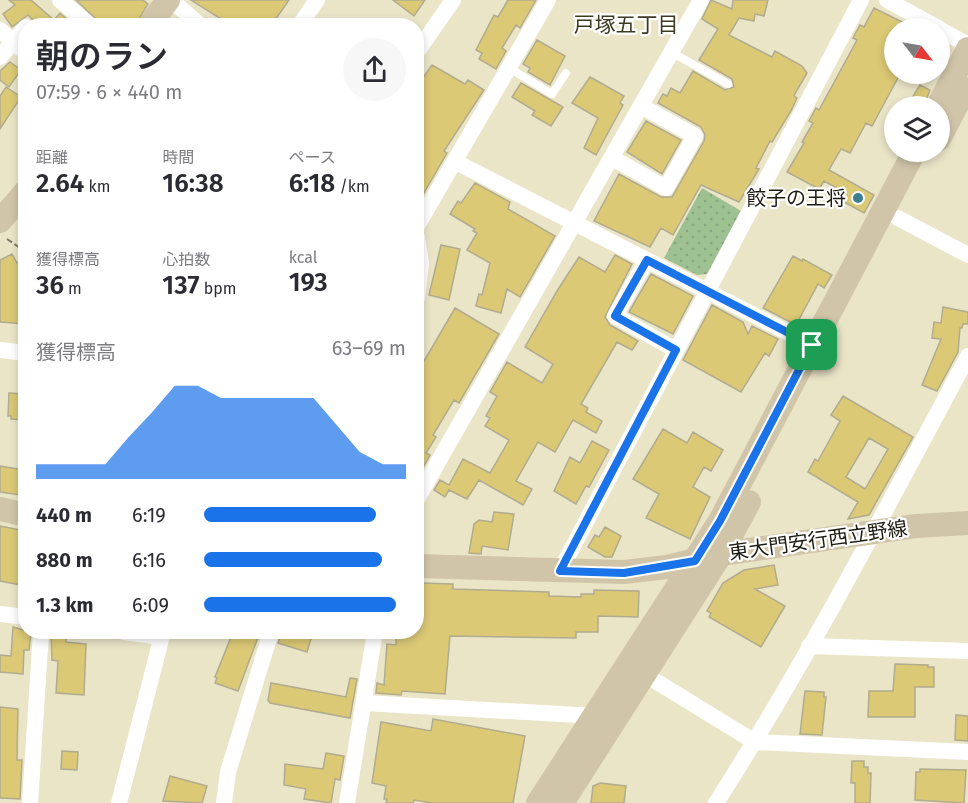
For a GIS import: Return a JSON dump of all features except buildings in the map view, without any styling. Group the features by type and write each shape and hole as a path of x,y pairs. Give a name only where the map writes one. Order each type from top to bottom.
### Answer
{"street":[{"path":"60,0 81,18"},
{"path":"156,18 170,0 191,18"},
{"path":"305,18 317,0"},
{"path":"424,42 453,0"},
{"path":"424,215 548,0"},
{"path":"424,487 701,0"},
{"path":"560,571 861,0"},
{"path":"887,0 919,18"},
{"path":"0,57 6,36 18,46"},
{"path":"943,96 968,47 950,36"},
{"path":"950,118 968,84"},
{"path":"612,158 666,188 695,136 641,105"},
{"path":"456,162 812,345"},
{"path":"538,803 720,521 909,162"},
{"path":"562,803 721,554 927,162"},
{"path":"0,221 18,200"},
{"path":"897,218 968,255"},
{"path":"647,260 615,316 676,350"},
{"path":"0,350 18,352"},
{"path":"716,803 755,742 966,364"},
{"path":"0,509 18,513"},
{"name":"東大門安行西立野線","path":"424,566 624,573 695,561 721,554 873,532 968,523"},
{"path":"0,614 18,616"},
{"path":"30,803 41,639"},
{"path":"119,803 161,639"},
{"path":"224,803 228,772 269,639"},
{"path":"347,803 374,639"},
{"path":"809,646 968,651"},
{"path":"644,674 755,742 968,752"},
{"path":"364,703 596,716"}],"lane":[{"path":"671,52 728,84"},
{"path":"509,68 552,94 566,73"}],"path":[{"path":"0,234 18,246"}],"green space":[{"path":"702,188 741,211 707,274 697,275 664,258"}],"place":[{"name":"餃子の王将","path":"858,198"}],"district":[{"name":"戸塚五丁目","path":"626,25"}],"route":[{"path":"647,260 812,345 720,521 695,561 624,573 560,571 676,350 615,316 647,260"}]}
